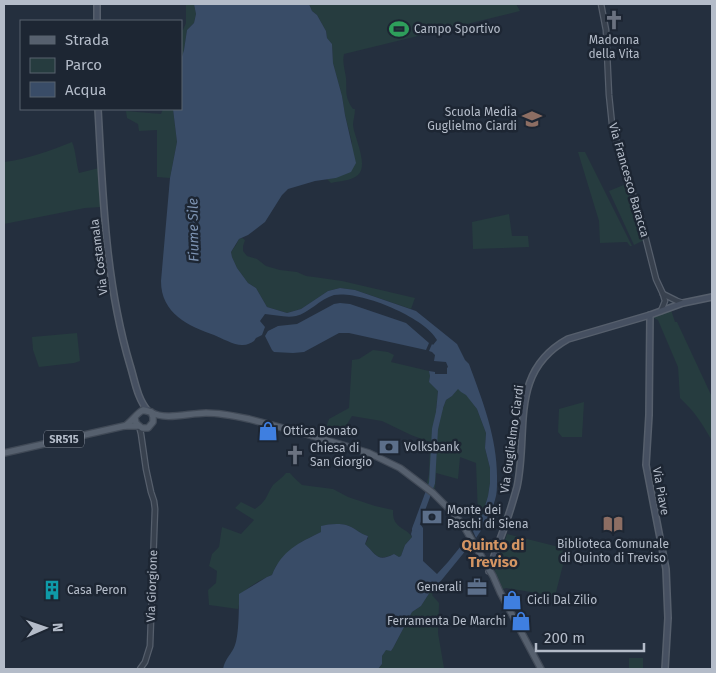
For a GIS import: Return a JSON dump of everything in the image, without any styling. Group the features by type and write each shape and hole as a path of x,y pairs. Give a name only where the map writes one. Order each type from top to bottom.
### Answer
{"main road":[{"path":"97,4 97,20"},
{"name":"Via Costamala","path":"98,110 105,231 110,275 125,344 140,400 149,412"},
{"name":"Via Guglielmo Ciardi","path":"489,573 516,489 519,474 524,403 529,382 535,368 557,346 568,339 650,315 683,303 712,297"},
{"name":"Via Piave","path":"650,315 646,464 666,570 668,618 665,669"},
{"name":"Via Costamala","path":"137,415 140,400"},
{"name":"SR515","path":"124,426 143,410 166,417 200,413 234,415 356,448 400,468 425,486 458,518 480,554 541,669"},
{"path":"149,412 154,419 151,425"},
{"path":"137,415 138,426"},
{"name":"SR515","path":"4,453 124,426 144,428 166,417"}],"street":[{"name":"Via Francesco Baracca","path":"601,4 606,30 610,107 616,138 640,216 656,279 670,308"},
{"name":"Via Francesco Baracca","path":"667,299 683,303"},
{"path":"661,311 667,299"},
{"path":"142,441 151,425"},
{"name":"Via Giorgione","path":"138,426 155,509 150,646 145,662 140,669"}],"green space":[{"path":"186,4 194,4 196,14 194,23 187,30 182,57 182,30 186,23"},
{"name":"Campo Sportivo","path":"309,4 516,4 520,11 344,54 346,94 350,105 355,109 353,125 362,158 362,165 361,170 355,177 331,183 327,179 336,178 352,143 333,63 332,44"},
{"path":"163,110 173,110 177,142 170,178 157,177 157,130 139,131 138,124 127,118 126,111 161,114"},
{"path":"72,142 79,173 99,168 101,207 85,208 4,224 4,162 38,154"},
{"path":"578,152 585,152 632,246 627,242 600,243 599,221"},
{"path":"626,184 644,240 634,245 609,191"},
{"path":"509,214 512,236 528,236 529,247 473,249 472,222"},
{"path":"239,239 245,240 243,251 247,256 257,259 266,266 415,298 411,309 355,290 340,288 328,291 301,309 287,313 267,307 256,288 248,283 237,268 232,257 231,252"},
{"path":"671,310 712,397 712,441 698,418 680,398 678,367 658,320 654,318"},
{"path":"77,333 80,361 39,367 33,350 32,337"},
{"path":"373,350 388,352 394,355 391,362 429,371 429,382 438,390 436,412 440,416 446,400 458,388 466,394 477,409 486,433 485,448 490,468 488,496 482,516 478,515 476,463 460,457 458,479 436,473 435,489 427,483 430,442 382,421 352,416 339,437 324,433 329,419 349,408 352,360 359,359"},
{"path":"584,402 582,437 562,437 558,432 559,409"},
{"path":"286,473 290,473 302,485 333,489 348,497 393,510 396,523 412,537 405,545 401,556 399,557 394,554 381,557 365,544 368,536 352,527 340,524 322,526 321,532 301,542 276,566 272,575 245,591 238,609 209,605 208,590 216,583 217,571 209,566 212,554 219,547 222,527 241,534 254,520 235,508 241,502 255,509 264,501 273,485"},
{"path":"507,534 567,549 555,596 503,589 494,572"},
{"path":"435,591 432,595 439,603 438,633 444,668 446,669 378,669 382,664 382,656 386,649 391,651 412,612 421,606 430,592"},
{"path":"629,658 643,658 643,669 629,669"}],"water":[{"path":"194,4 309,4 326,31 327,38 332,44 333,63 356,163 351,172 336,178 315,181 288,189 265,222 248,235 239,239 231,252 232,257 237,268 248,283 256,288 267,307 287,313 301,309 328,291 340,288 355,290 416,311 457,344 469,364 484,407 492,436 497,466 496,498 487,520 476,538 473,531 479,515 482,516 490,483 490,468 485,448 486,433 477,409 466,395 458,389 446,400 440,416 437,416 438,391 429,382 429,371 435,372 435,374 447,374 448,367 446,362 434,361 435,355 429,351 432,344 437,340 430,331 406,314 374,301 359,297 334,295 296,316 285,317 265,314 260,321 265,327 262,335 246,345 240,345 186,323 171,310 166,302 162,292 161,281 170,178 177,142 173,110 182,110 182,57 187,30 194,23 196,14"},
{"path":"334,304 350,304 406,323 429,343 426,350 349,333 339,333 304,352 274,352 272,350 265,336 268,331 278,326 297,324"},
{"path":"416,523 423,528 423,561 437,574 468,538 471,544 440,582 435,591 430,592 421,606 412,612 391,651 386,650 382,656 382,664 378,669 223,669 236,640 239,594 272,575 286,553 298,544 321,532 321,526 340,524 352,527 368,536 365,544 375,555 384,558 394,554 399,557 401,556 405,545 412,537 411,534"}],"waterway":[{"name":"Fiume Sile","path":"415,529 432,483 435,429 440,408"}],"place":[{"name":"Madonna della Vita","path":"614,20"},
{"name":"Campo Sportivo","path":"399,29"},
{"name":"Scuola Media Guglielmo Ciardi","path":"532,119"},
{"name":"Ottica Bonato","path":"268,431"},
{"name":"Volksbank","path":"389,447"},
{"name":"Chiesa di San Giorgio","path":"295,455"},
{"name":"Monte dei Paschi di Siena","path":"432,517"},
{"name":"Biblioteca Comunale di Quinto di Treviso","path":"613,524"},
{"name":"Generali","path":"477,587"},
{"name":"Casa Peron","path":"52,590"},
{"name":"Cicli Dal Zilio","path":"512,600"},
{"name":"Ferramenta De Marchi","path":"521,621"}],"district":[{"name":"Quinto di Treviso","path":"493,554"}]}
